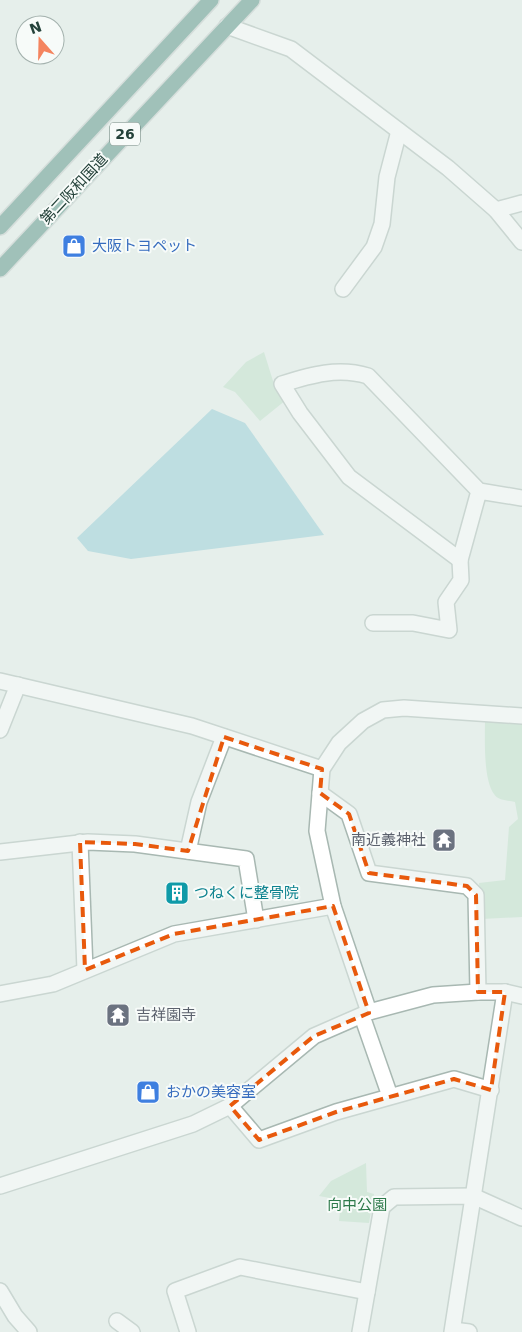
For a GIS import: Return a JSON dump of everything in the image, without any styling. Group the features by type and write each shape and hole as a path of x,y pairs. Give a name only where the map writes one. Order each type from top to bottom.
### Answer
{"highway":[{"name":"第二阪和国道","path":"0,227 211,0"},
{"name":"第二阪和国道","path":"0,269 252,0"}],"street":[{"path":"228,26 291,49 448,168 496,210 522,242"},
{"path":"343,289 374,247 382,224 387,178 399,131"},
{"path":"496,210 522,203"},
{"path":"460,560 349,477 300,413 282,384 320,373 352,372 368,376 479,491 522,498"},
{"path":"373,623 413,623 449,630 446,602 461,580 460,560 479,491"},
{"path":"0,681 192,726 322,770"},
{"path":"0,730 18,685"},
{"path":"390,1096 333,906 317,831 322,770 339,743 363,721 383,710 404,708 522,716"},
{"path":"188,851 199,802 224,737"},
{"path":"320,793 348,814 369,873 467,886 476,895 478,992"},
{"path":"80,842 85,970"},
{"path":"0,852 80,842 135,844 246,860 256,920"},
{"path":"0,994 53,984 174,934 333,906"},
{"path":"469,1332 452,1331 505,992"},
{"path":"0,1186 193,1124 230,1106 314,1036 365,1014 433,995 505,992 522,996"},
{"path":"230,1106 260,1140 390,1096 454,1079 491,1090"},
{"path":"360,1332 382,1207 394,1197 473,1196 522,1218"},
{"path":"188,1332 175,1291 240,1267 367,1292"},
{"path":"0,1291 15,1316 30,1332"},
{"path":"117,1321 132,1332"}],"highlighted area":[{"path":"224,737 322,769 320,793 349,814 369,873 467,886 476,895 478,992 505,992 491,1090 454,1079 336,1112 259,1140 230,1106 314,1036 369,1013 333,906 174,934 85,970 80,842 135,844 188,851"}],"green space":[{"path":"264,352 273,381 286,400 260,421 235,392 223,387 246,362"},
{"path":"485,720 522,723 522,917 482,919 479,883 505,880 509,827 518,819 515,802 498,798 490,787 485,759"},
{"name":"向中公園","path":"366,1163 367,1192 374,1194 369,1223 339,1221 341,1200 319,1196 331,1181"}],"water":[{"path":"212,409 245,423 324,535 131,559 88,551 77,538"}],"place":[{"name":"大阪トヨペット","path":"74,246"},
{"name":"南近義神社","path":"444,840"},
{"name":"つねくに整骨院","path":"177,893"},
{"name":"吉祥園寺","path":"118,1015"},
{"name":"おかの美容室","path":"148,1092"}]}
